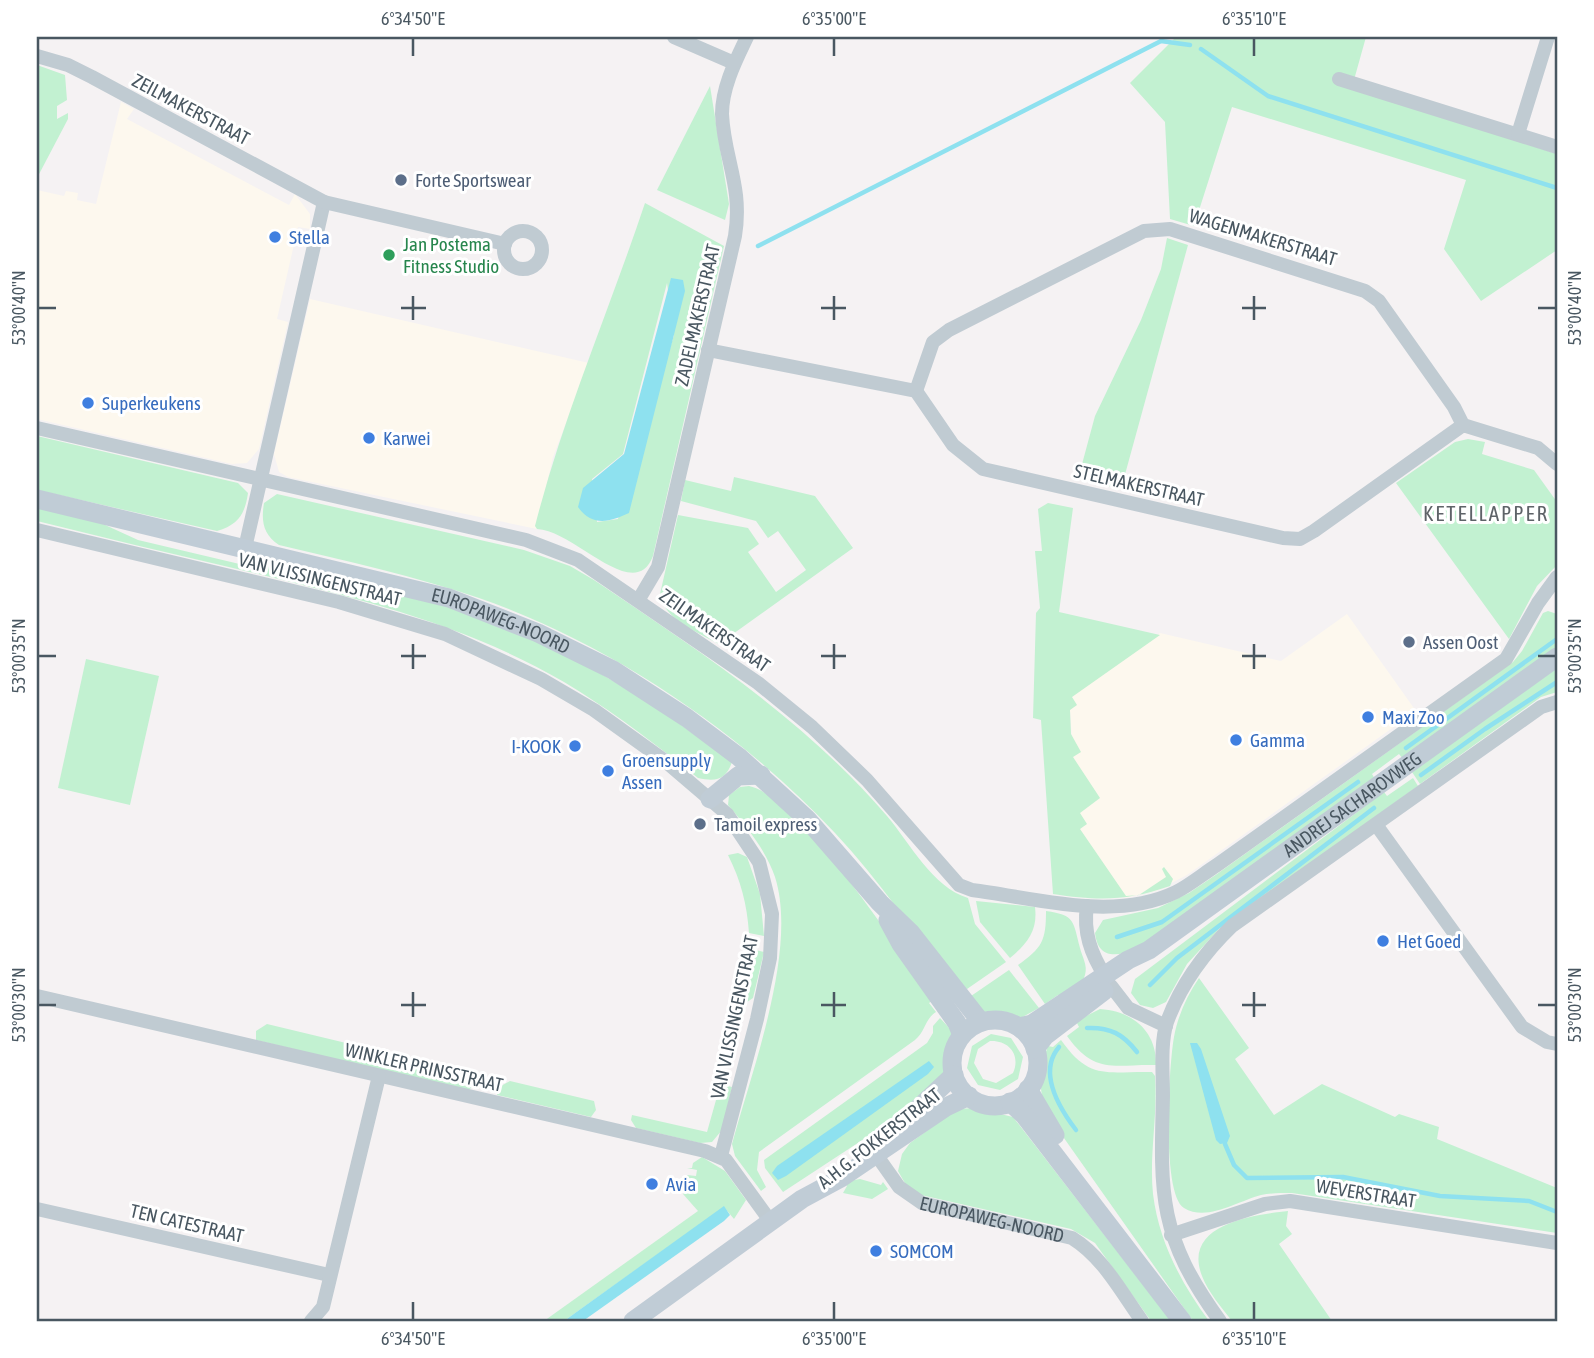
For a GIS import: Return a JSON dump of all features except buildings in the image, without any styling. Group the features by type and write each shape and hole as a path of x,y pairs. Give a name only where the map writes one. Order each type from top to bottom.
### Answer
{"main road":[{"name":"EUROPAWEG-NOORD","path":"37,499 449,598 538,633 628,680 687,718 761,775 822,836 880,903 911,933 981,1022"},
{"name":"ANDREJ SACHAROVWEG","path":"1019,1027 1032,1024 1137,967 1149,950 1557,657"},
{"path":"710,799 738,776 761,775"},
{"name":"EUROPAWEG-NOORD","path":"880,903 901,944 952,1016 962,1035"},
{"name":"ANDREJ SACHAROVWEG","path":"1035,1049 1051,1031 1108,981"},
{"path":"1000,1020 1019,1027 1035,1049 1037,1070 1028,1089 1010,1102 989,1105 969,1096 954,1075 953,1055 962,1035 981,1022 1000,1020"},
{"name":"A.H.G. FOKKERSTRAAT","path":"873,1150 922,1108 954,1075"},
{"path":"1028,1089 1036,1107 1128,1238 1138,1261"},
{"name":"A.H.G. FOKKERSTRAAT","path":"633,1321 873,1150 969,1096"},
{"path":"1010,1102 1024,1115 1119,1243 1138,1261 1182,1321"}],"street":[{"path":"674,37 734,63"},
{"name":"ZADELMAKERSTRAAT","path":"639,599 659,567 739,214 722,113 734,63 747,37"},
{"path":"1518,134 1548,37"},
{"name":"ZEILMAKERSTRAAT","path":"37,56 92,77 324,202 505,244"},
{"path":"1339,79 1557,147"},
{"path":"245,548 324,202"},
{"name":"WAGENMAKERSTRAAT","path":"916,391 933,342 949,330 1144,231 1170,229 1365,291 1379,302 1454,407 1463,425"},
{"path":"708,350 916,391"},
{"name":"STELMAKERSTRAAT","path":"916,391 953,445 984,469 1283,538 1300,539 1314,531 1463,425"},
{"path":"1463,425 1538,448 1557,464"},
{"name":"ZEILMAKERSTRAAT","path":"37,428 544,545 578,560 747,675 813,727 867,780 959,886 1087,906"},
{"name":"VAN VLISSINGENSTRAAT","path":"37,530 339,602 445,634 541,679 594,710 665,761 710,799 734,822 751,846 763,873 772,914 770,958 721,1156"},
{"path":"1166,1026 1128,1008 1108,981 1092,955 1085,921 1087,906 1119,906 1149,901 1177,891 1207,872 1506,659 1538,603 1557,577"},
{"path":"1220,1321 1191,1279 1171,1235 1163,1199 1161,1163 1166,1026 1193,970 1209,948 1232,926 1377,827 1541,707 1557,702"},
{"path":"1377,827 1522,1027 1547,1042 1557,1044"},
{"name":"WINKLER PRINSSTRAAT","path":"37,996 721,1156"},
{"path":"311,1321 323,1307 379,1076"},
{"name":"EUROPAWEG-NOORD","path":"873,1150 899,1187 922,1203 1072,1238 1089,1249 1142,1321"},
{"path":"721,1156 771,1222"},
{"name":"WEVERSTRAAT","path":"1171,1235 1265,1204 1290,1202 1557,1242"},
{"name":"TEN CATESTRAAT","path":"37,1209 329,1275"}],"shaded area":[{"path":"121,102 134,109 127,119 289,205 295,194 310,214 310,229 298,227 277,319 288,322 259,449 247,463 232,464 37,419 37,190 64,196 66,191 78,193 77,200 96,204"},
{"path":"310,299 589,363 553,457 537,529 288,477 279,472 274,454"},
{"path":"1347,614 1416,711 1187,875 1156,891 1125,898 1078,829 1069,696 1160,633 1281,661"}],"green space":[{"path":"1176,37 1366,37 1352,87 1557,154 1557,250 1481,301 1444,249 1466,180 1232,107 1194,226 1170,219 1165,122 1130,83"},
{"path":"37,65 65,75 67,100 57,106 57,119 68,113 68,119 37,178"},
{"path":"710,86 729,204 725,220 657,190"},
{"path":"645,203 724,246 653,556 644,569 632,573 618,570 569,541 535,526 559,444","holes":["667,283 674,335 618,519 597,522 592,479 623,454"]},
{"path":"1167,238 1188,245 1121,489 1078,479 1095,416 1141,320 1161,269"},
{"path":"37,436 238,483 248,493 245,507 235,522 217,531 37,490"},
{"path":"1468,439 1485,442 1482,454 1534,470 1557,502 1557,565 1537,586 1509,639 1396,483 1455,442"},
{"path":"734,477 815,496 853,548 719,644 675,618 663,603 660,594 678,515 748,528 759,544 748,552 776,592 806,570 778,531 768,538 756,521 681,501 685,480 731,491"},
{"path":"277,494 524,550 570,566 594,580 711,660 821,748 887,816 933,874 943,884 968,898 975,924 1006,962 967,989 953,983 881,887 835,833 758,760 716,727 624,666 528,617 430,583 279,545 266,532 263,516 264,503"},
{"path":"1048,503 1073,508 1059,612 1160,635 1072,697 1077,705 1070,710 1071,734 1081,752 1073,757 1100,798 1080,813 1087,824 1080,829 1126,896 1136,895 1113,898 1085,898 1053,894 1041,720 1033,718 1036,613 1040,608 1035,551 1042,551 1038,509"},
{"path":"37,507 103,524 138,540 248,566 293,566 436,602 516,632 589,667 651,703 732,762 727,773 720,778 698,778 616,716 564,682 525,661 444,627 319,589 37,521"},
{"path":"1548,611 1557,614 1557,648 1403,759 1399,754 1372,774 1375,779 1136,949 1122,954 1109,954 1100,948 1095,933 1103,920 1158,908 1189,893 1217,874 1513,662 1543,613"},
{"path":"86,659 159,676 130,805 58,788"},
{"path":"1557,668 1557,692 1541,697 1420,784 1412,772"},
{"path":"1413,778 1418,786 1220,928 1187,964 1166,1002 1153,1008 1140,1005 1131,993 1135,979 1384,792 1387,796"},
{"path":"749,786 770,796 821,846 935,999 929,1003 936,1012 915,1040 759,1152 757,1170 766,1187 761,1191 735,1156 732,1144 770,1010 781,939 781,906 775,877 766,857 728,805 729,795 740,787"},
{"path":"738,853 747,857 760,894 764,936 749,933 743,893 728,855"},
{"path":"1164,867 1173,879 1170,886 1140,895 1166,877 1162,869"},
{"path":"976,901 1035,907 1033,930 1022,948 1010,958 980,922"},
{"path":"1046,911 1063,915 1072,921 1086,971 1079,986 1062,1000 1058,995 1045,1004 1018,965 1041,943"},
{"path":"747,948 764,952 753,998 747,1002 739,1000 737,995"},
{"path":"1009,970 1039,1008 1017,1020 979,1011 971,996"},
{"path":"1199,978 1249,1048 1235,1059 1274,1115 1322,1084 1395,1117 1399,1114 1439,1127 1437,1139 1557,1188 1557,1233 1292,1193 1261,1195 1212,1212 1193,1212 1184,1208 1177,1198 1169,1155 1170,1073 1178,1021"},
{"path":"1100,1009 1123,1014 1141,1025 1152,1043 1156,1065 1106,1065 1087,1057 1077,1048 1067,1036 1079,1027 1076,1021"},
{"path":"940,1018 952,1031 945,1073 902,1114 783,1192 765,1168 764,1160 927,1043 933,1033 933,1026"},
{"path":"267,1024 471,1073 471,1088 467,1091 256,1040 256,1031"},
{"path":"991,1034 1011,1038 1023,1057 1018,1079 1000,1090 978,1085 967,1068 972,1046","holes":["990,1041 997,1041 1012,1050 1015,1066 1013,1073 996,1083 983,1079 974,1063 978,1049"]},
{"path":"1061,1040 1071,1053 1090,1068 1111,1072 1152,1072 1155,1076 1152,1179 1156,1212 1173,1261 1189,1292 1209,1321 1193,1321 1047,1114 1041,1088 1043,1063 1048,1046 1053,1047"},
{"path":"510,1081 594,1101 596,1110 591,1117 497,1095 499,1087"},
{"path":"715,1083 732,1087 722,1130 712,1142 700,1143 636,1128 631,1120 632,1115 707,1132 718,1093"},
{"path":"975,1108 1013,1117 1171,1321 1151,1321 1095,1243 1071,1229 921,1195 906,1185 898,1171 902,1154 910,1143 957,1109"},
{"path":"702,1157 725,1171 746,1200 734,1219 724,1207 564,1321 544,1321 698,1211 683,1194 687,1175 696,1176 697,1170 687,1168 692,1168 693,1163"},
{"path":"860,1179 881,1185 883,1182 888,1189 872,1199 843,1193 847,1186 844,1182"},
{"path":"1288,1211 1286,1226 1292,1234 1279,1244 1332,1321 1232,1321 1211,1294 1202,1276 1198,1259 1202,1245 1211,1234 1239,1220"}],"water":[{"path":"671,278 683,280 685,291 629,513 615,519 595,520 578,507 583,488 624,454"},
{"path":"1190,1043 1197,1043 1201,1049 1230,1136 1227,1143 1220,1144 1216,1140"},
{"path":"929,1061 934,1067 928,1074 786,1176 778,1180 772,1173 777,1166"},
{"path":"724,1206 730,1215 724,1221 583,1321 564,1321"}],"waterway":[{"path":"758,246 1161,41 1190,45"},
{"path":"1201,49 1268,96 1557,188"},
{"path":"1406,748 1557,639"},
{"path":"1421,775 1557,682"},
{"path":"1117,937 1162,922 1358,782"},
{"path":"1150,985 1177,958 1374,808"},
{"path":"1087,1028 1115,1033 1137,1052"},
{"path":"1059,1047 1053,1057 1050,1079 1058,1101 1076,1130"},
{"path":"1225,1144 1234,1165 1247,1178 1343,1177 1440,1196 1529,1201 1557,1212"}],"place":[{"name":"Forte Sportswear","path":"401,180"},
{"name":"Stella","path":"275,237"},
{"name":"Jan Postema Fitness Studio","path":"389,255"},
{"name":"Superkeukens","path":"88,403"},
{"name":"Karwei","path":"369,438"},
{"name":"Assen Oost","path":"1409,642"},
{"name":"Maxi Zoo","path":"1368,717"},
{"name":"Gamma","path":"1236,740"},
{"name":"I-KOOK","path":"575,746"},
{"name":"Groensupply Assen","path":"608,771"},
{"name":"Tamoil express","path":"700,824"},
{"name":"Het Goed","path":"1383,941"},
{"name":"Avia","path":"652,1184"},
{"name":"SOMCOM","path":"876,1251"}],"district":[{"name":"KETELLAPPER","path":"1486,513"}]}
